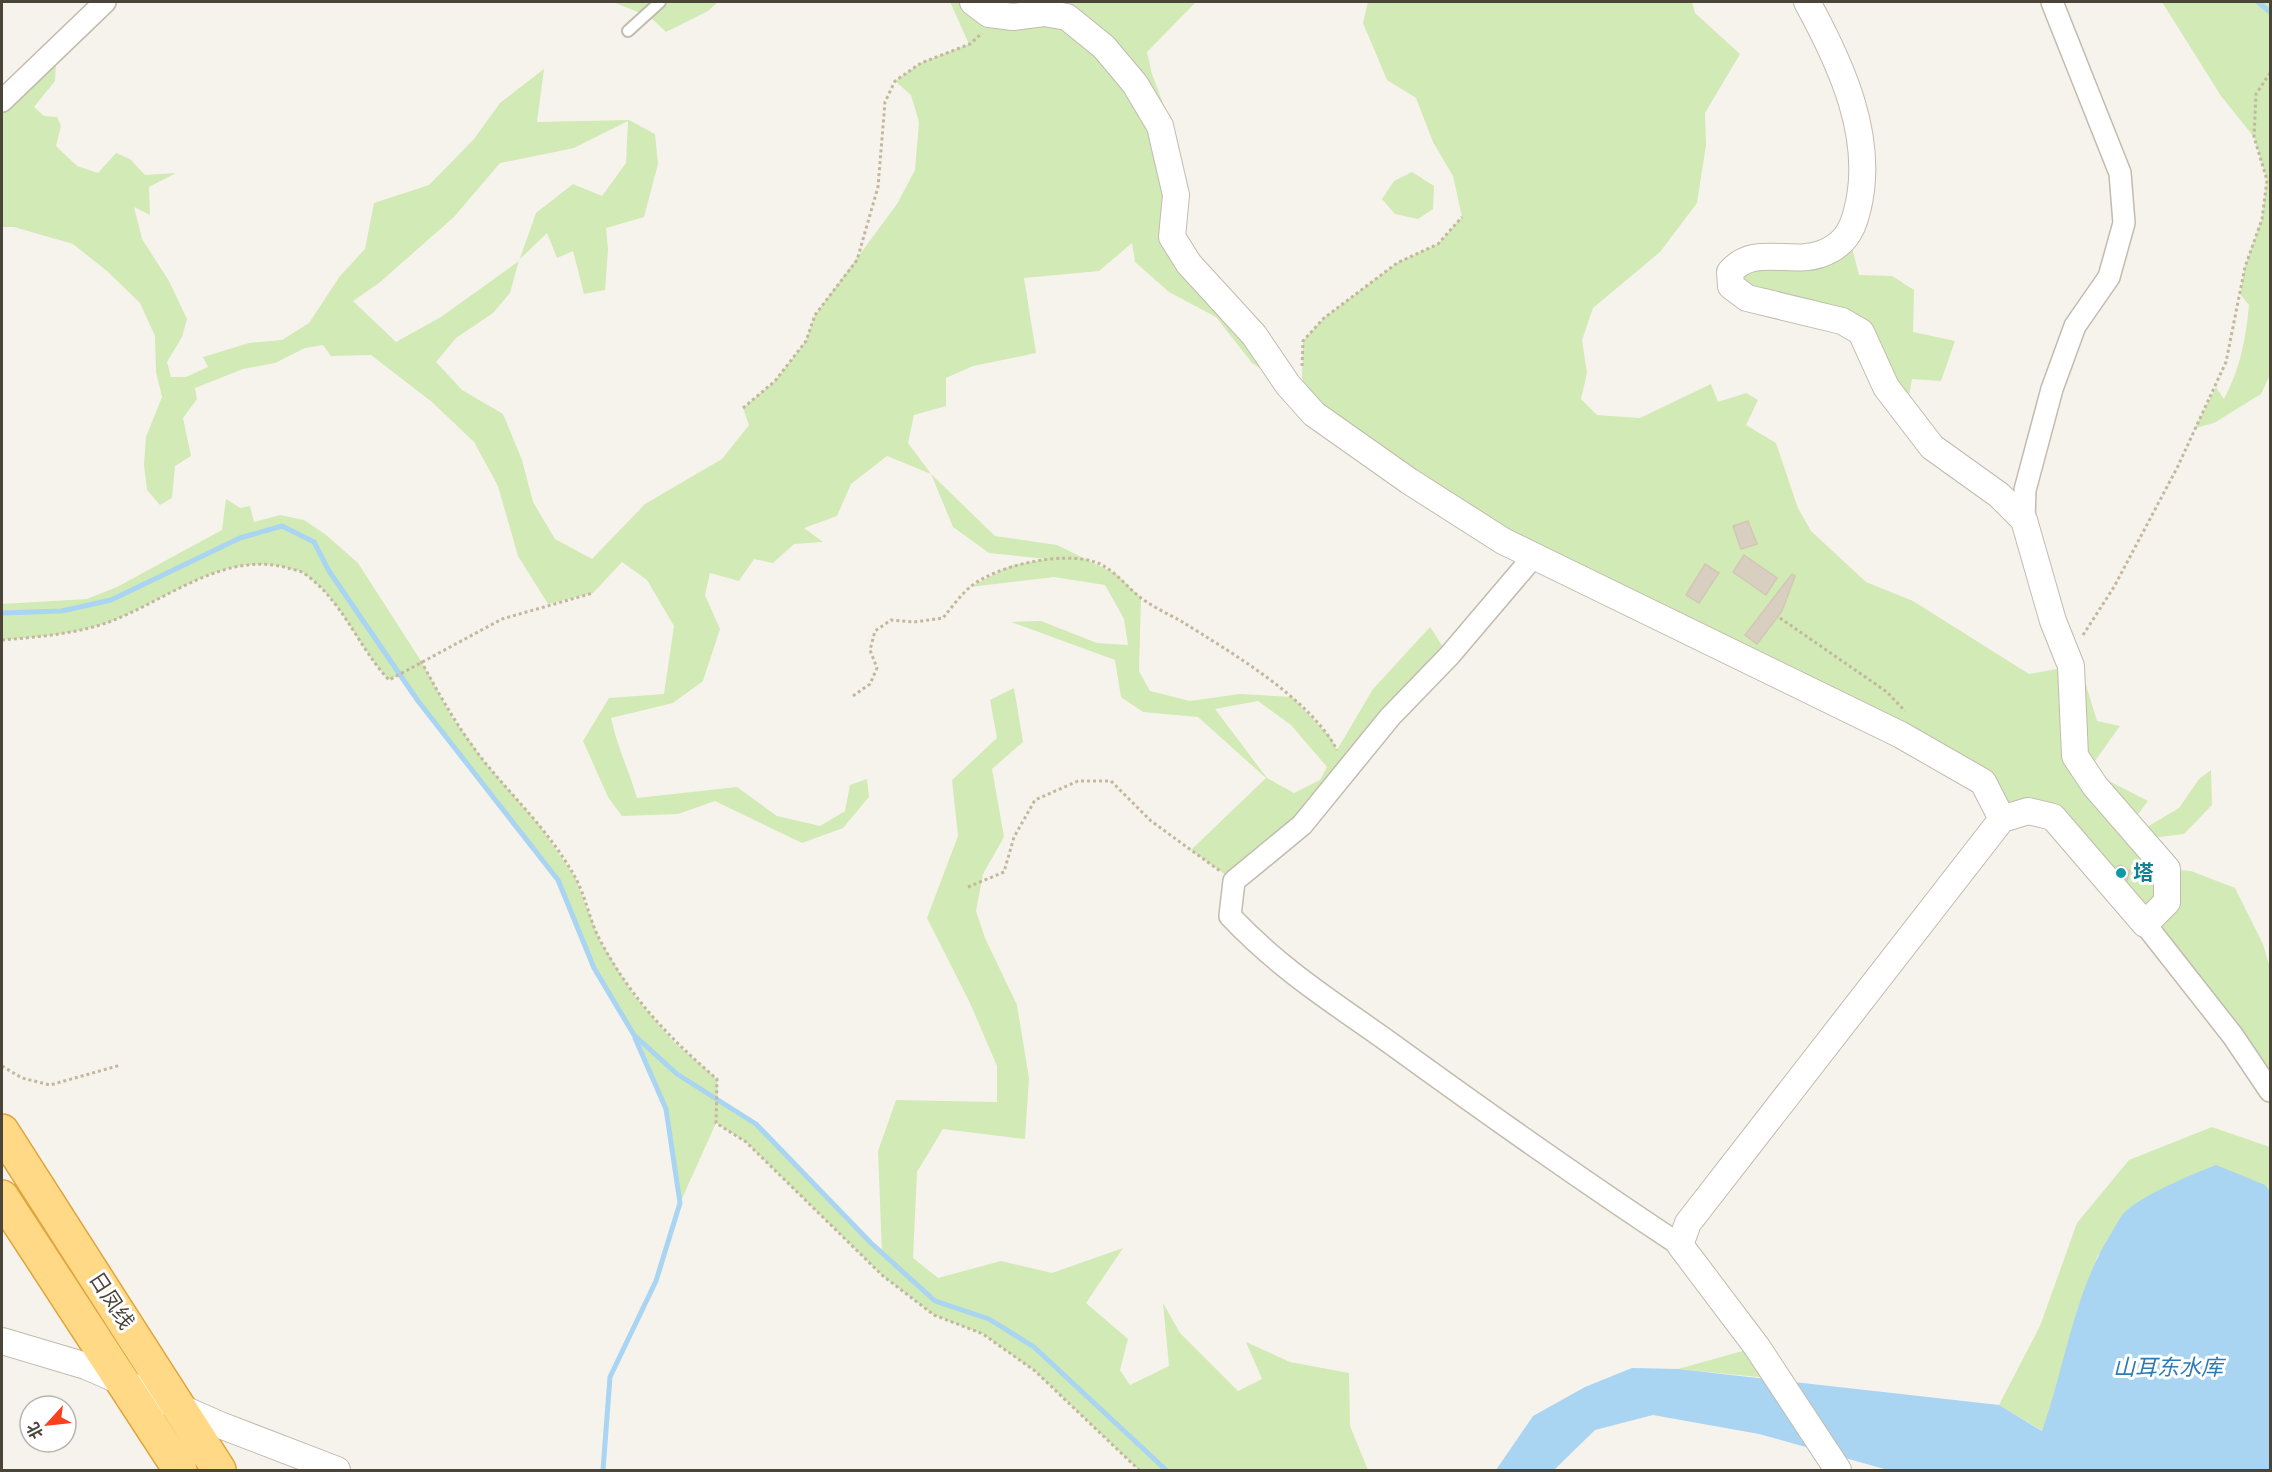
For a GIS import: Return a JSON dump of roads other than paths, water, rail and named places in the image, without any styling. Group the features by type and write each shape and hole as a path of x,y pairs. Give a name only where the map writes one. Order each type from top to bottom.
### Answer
{"highway":[{"name":"日凤线","path":"2,1131 219,1470"},
{"path":"2,1197 180,1470"}],"street":[{"path":"2,101 105,2"},
{"path":"973,2 989,14 1013,17 1044,13 1067,17 1104,46 1128,76 1160,126 1176,195 1172,237 1189,264 1254,335 1288,385 1314,414 1458,514 1503,542 1901,735 1983,782 2002,819"},
{"path":"1807,2 1839,68 1858,127 1863,176 1856,217 1849,236 1836,247 1820,254 1800,257 1754,257 1740,261 1730,272 1731,286 1747,298 1842,321 1861,332 1886,387 1932,447 1999,495 2024,520"},
{"path":"2052,2 2121,173 2124,223 2109,277 2075,326 2052,389 2025,490 2024,520 2053,621 2071,666 2075,756 2095,786 2167,869 2168,902 2145,924"},
{"path":"1534,556 1449,656 1390,717 1302,825 1234,881 1230,916 1263,950 1304,984 1551,1160 1680,1245 1757,1347 1838,1470"},
{"path":"1680,1245 1688,1223 2002,819 2028,811 2053,817 2145,924 2233,1036 2271,1091"},
{"path":"2,1341 86,1366 179,1407 337,1470"}],"lane":[{"path":"628,31 660,2"}],"water":[{"name":"山耳东水库","path":"2216,1165 2265,1185 2270,1191 2270,1470 1888,1470 1759,1434 1653,1415 1595,1430 1554,1470 1496,1470 1533,1416 1585,1387 1632,1368 1678,1369 1999,1405 2042,1431 2078,1307 2097,1260 2121,1216 2154,1193"}],"waterway":[{"path":"2258,2 2270,12"},
{"path":"2,613 62,611 111,600 240,538 282,526 314,542 329,571 418,701 558,880 594,968 634,1035 677,1074 756,1124 871,1243 935,1301 989,1319 1034,1347 1166,1470"},
{"path":"603,1470 610,1377 656,1281 680,1203 666,1109 635,1038"}],"place":[{"name":"塔","path":"2121,873"}]}
